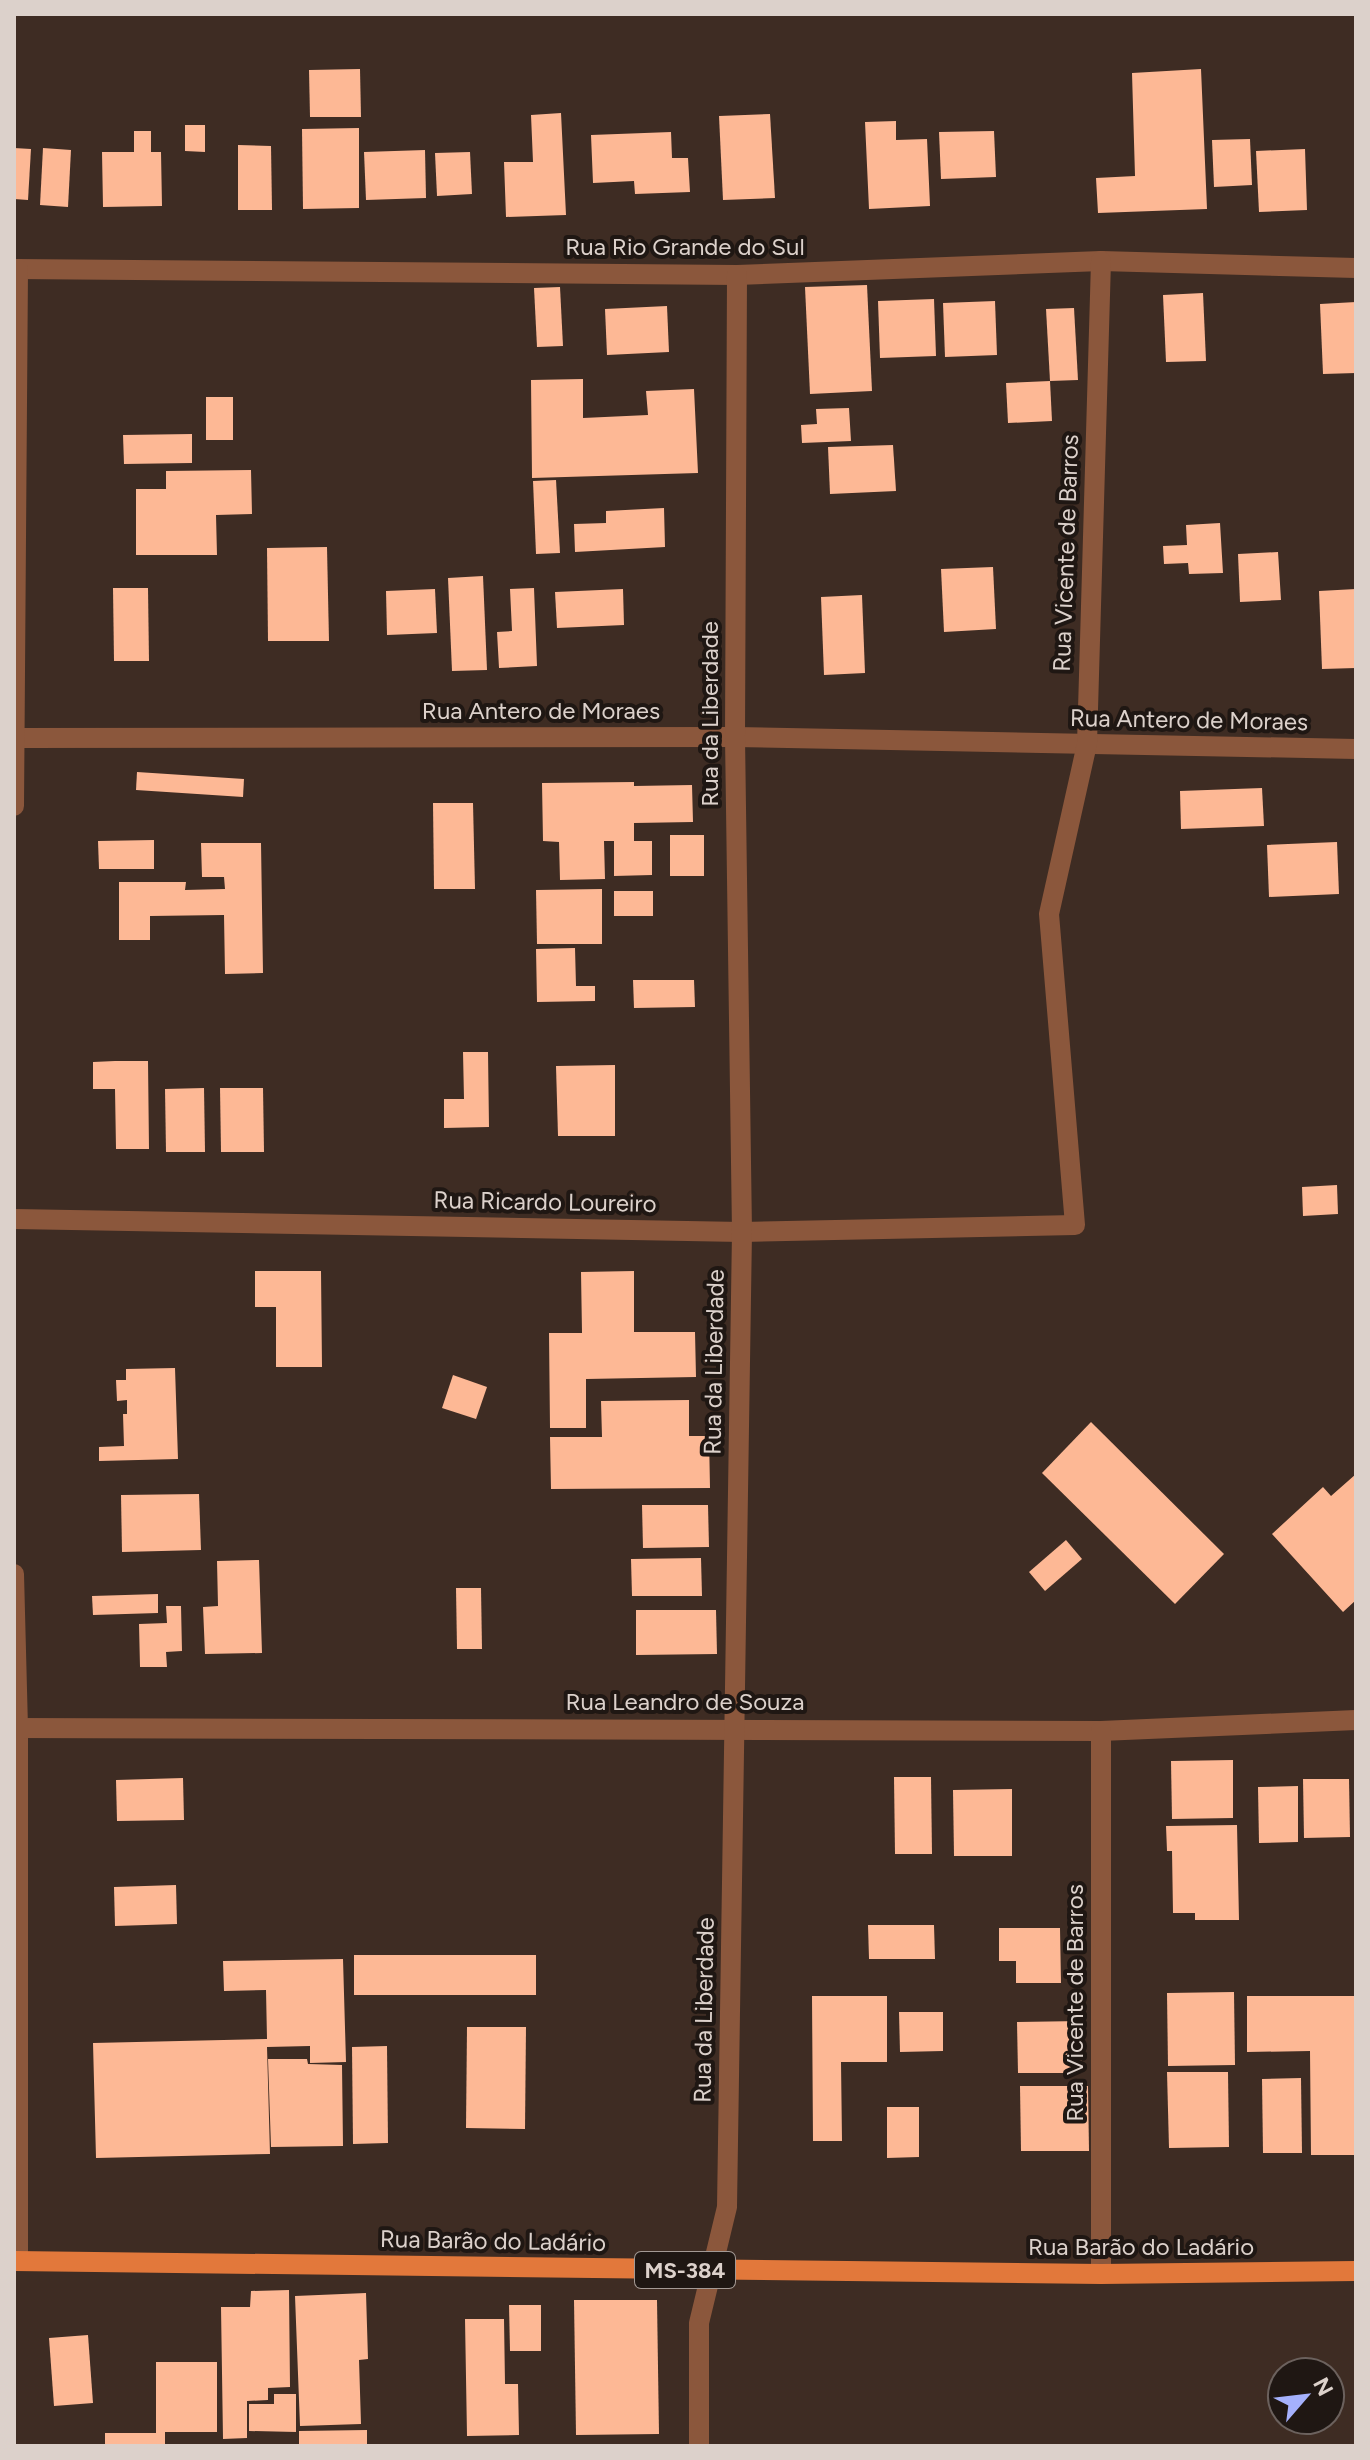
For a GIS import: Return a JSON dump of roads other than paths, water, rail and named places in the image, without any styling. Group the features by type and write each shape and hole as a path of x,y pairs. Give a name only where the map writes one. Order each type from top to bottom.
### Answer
{"main road":[{"name":"Rua Barão do Ladário","path":"16,2261 1101,2274 1356,2271"}],"street":[{"name":"Rua Rio Grande do Sul","path":"16,269 737,275 1101,261 1356,268"},
{"name":"Rua Vicente de Barros","path":"1075,1225 1049,914 1087,744 1101,261"},
{"path":"14,806 16,269"},
{"name":"Rua da Liberdade","path":"699,2446 699,2323 727,2207 742,1232 735,737 737,275"},
{"name":"Rua Antero de Moraes","path":"15,738 735,737 1356,749"},
{"name":"Rua Ricardo Loureiro","path":"14,1219 742,1232 1075,1225"},
{"path":"14,1574 16,2261"},
{"name":"Rua Leandro de Souza","path":"16,1728 1101,1731 1356,1720"},
{"name":"Rua Vicente de Barros","path":"1101,1731 1101,2274"}]}
